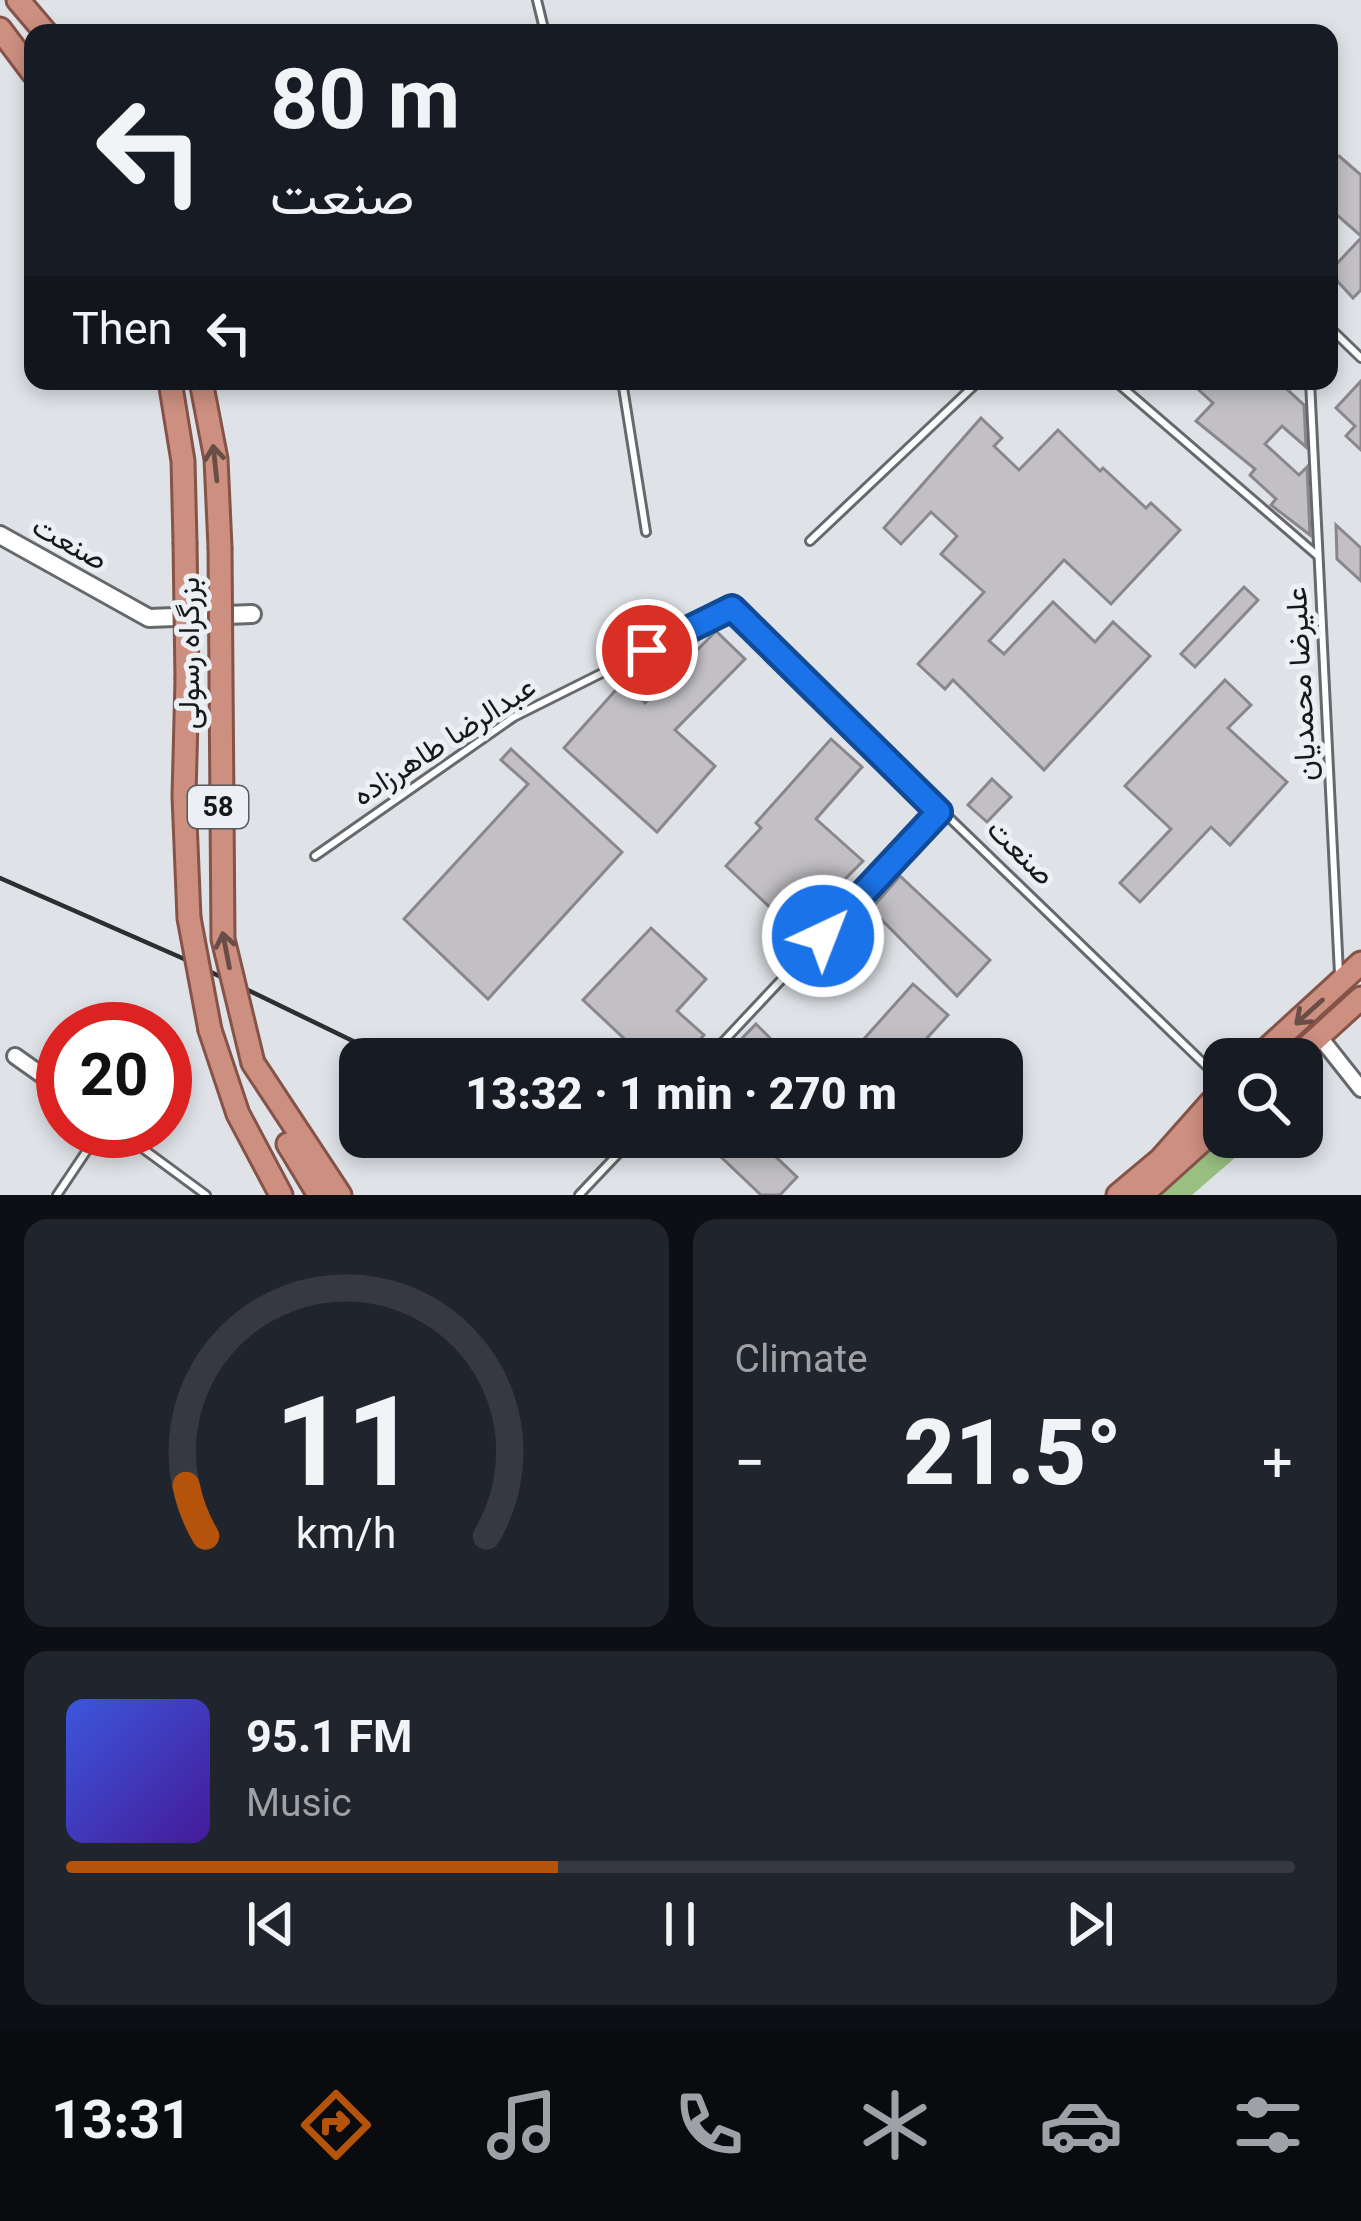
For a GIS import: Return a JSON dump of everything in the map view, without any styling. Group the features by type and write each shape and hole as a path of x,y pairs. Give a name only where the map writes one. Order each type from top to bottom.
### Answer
{"highway":[{"path":"18,0 38,24"},
{"path":"0,29 24,61"},
{"name":"بزرگراه رسولی","path":"171,390 183,461 189,918 210,1030 238,1114 280,1195"},
{"name":"بزرگراه رسولی","path":"203,390 216,459 220,547 223,939 253,1064 292,1152 319,1195"},
{"path":"1280,1038 1361,963"},
{"path":"1319,1036 1361,998"},
{"path":"253,1064 340,1195"},
{"path":"1105,1195 1152,1182 1203,1113"},
{"path":"238,1114 266,1195"},
{"path":"1118,1195 1152,1182 1203,1139"}],"street":[{"name":"صنعت","path":"0,535 149,618 252,614"},
{"path":"1319,1036 1361,1089"},
{"path":"15,1056 36,1071"}],"lane":[{"path":"1338,336 1361,358"},
{"path":"623,390 646,532"},
{"path":"810,541 969,390"},
{"path":"1125,390 1318,556"},
{"name":"علیرضا محمدیان","path":"1310,390 1340,984"},
{"name":"صنعت","path":"732,608 1203,1065"},
{"name":"عبدالرضا طاهرزاده","path":"315,856 514,717 732,608"},
{"path":"727,1038 939,812"},
{"path":"57,1195 82,1158"},
{"path":"156,1158 206,1195"},
{"path":"579,1195 614,1158"}],"green space":[{"path":"1203,1157 1235,1158 1192,1195 1162,1195"}],"building":[{"path":"1338,157 1361,175 1361,236 1338,216"},
{"path":"1361,238 1361,290 1353,298 1338,282 1338,262"},
{"path":"1361,381 1361,450 1346,436 1355,426 1336,408"},
{"path":"1199,390 1288,390 1304,405 1306,447 1282,426 1265,444 1299,475 1307,467 1310,535 1271,505 1276,499 1250,475 1255,469 1196,421 1213,403"},
{"path":"981,418 1002,438 994,446 1019,470 1058,430 1100,471 1103,468 1146,508 1151,503 1180,530 1111,604 1064,560 989,641 1004,654 1053,602 1095,642 1113,622 1150,656 1044,770 953,680 945,689 918,664 984,592 941,554 957,536 931,512 901,544 884,528"},
{"path":"1336,525 1361,548 1361,581 1337,559"},
{"path":"1244,587 1258,600 1195,667 1181,654"},
{"path":"716,631 745,659 675,730 715,766 657,832 564,748 622,683 645,703"},
{"path":"1225,680 1251,705 1228,728 1287,782 1230,845 1211,827 1140,902 1120,883 1171,829 1125,786"},
{"path":"831,739 862,767 816,819 863,861 794,930 726,866 761,828 756,823"},
{"path":"511,749 622,852 488,999 404,919 528,784 501,760"},
{"path":"992,779 1011,797 987,822 968,805"},
{"path":"900,876 990,960 957,996 871,909"},
{"path":"651,928 706,979 677,1011 704,1035 624,1038 583,1000"},
{"path":"913,984 948,1015 927,1038 865,1038"},
{"path":"756,1024 770,1038 742,1038"},
{"path":"722,1158 777,1158 797,1177 780,1195 761,1195"}],"railway":[{"path":"0,878 182,958 347,1038"}],"route":[{"path":"647,650 732,608 939,812 823,936"}]}
